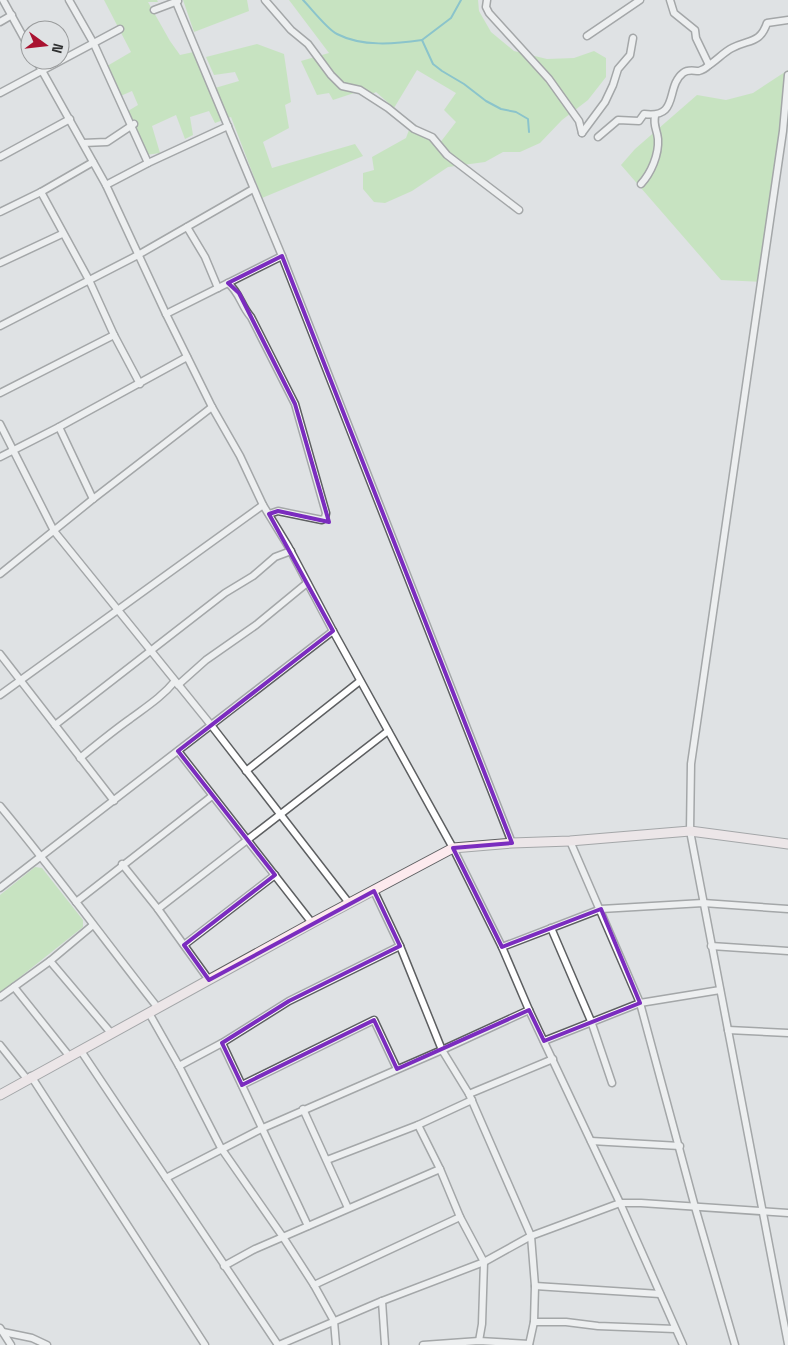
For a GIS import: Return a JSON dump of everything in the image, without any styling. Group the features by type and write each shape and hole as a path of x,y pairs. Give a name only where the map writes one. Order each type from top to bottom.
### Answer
{"street":[{"path":"3,0 20,30"},
{"path":"69,0 94,44 132,124 148,163"},
{"path":"265,0 291,30 308,44 331,75 342,86 360,90 388,108 414,129 432,136 447,155 519,210"},
{"path":"487,0 486,7 488,13 549,79 580,121 582,133 605,102 614,85 618,69 630,55 632,38"},
{"path":"588,36 640,0"},
{"path":"670,0 674,12 695,30 696,38 710,65"},
{"path":"154,10 178,1 253,189 282,256 512,843"},
{"path":"0,22 12,15"},
{"path":"598,137 618,120 639,120 644,114 655,116 665,111 671,100 675,84 683,73 690,70 703,70 733,48 752,42 764,32 766,23 788,20"},
{"path":"70,56 120,30"},
{"path":"0,93 41,70 70,119 106,185 187,357 212,407 240,456 263,505 291,551 360,681 453,848 502,947 529,1010 620,1203 683,1345"},
{"path":"788,75 783,131 691,764 690,831 788,1344"},
{"path":"641,184 648,176 657,148 658,138 653,124 655,116"},
{"path":"0,157 70,119"},
{"path":"83,143 107,142 132,124"},
{"path":"106,185 148,163 228,126"},
{"path":"0,212 41,192 93,162"},
{"path":"0,326 138,255 253,189"},
{"path":"41,192 62,234 89,280 140,384"},
{"path":"187,227 205,257 218,288"},
{"path":"0,263 62,234"},
{"path":"166,314 282,256"},
{"path":"228,283 238,293 244,309 251,317 295,404 326,513 325,518 322,520 278,511 269,514"},
{"path":"0,393 114,334"},
{"path":"0,457 140,384 187,357"},
{"path":"0,574 212,407"},
{"path":"0,424 54,531 211,725 349,903"},
{"path":"59,427 93,499"},
{"path":"0,695 263,505"},
{"path":"55,725 225,593 253,576 275,557 291,551"},
{"path":"80,758 131,718 152,705 176,683 206,660 256,625 307,583"},
{"path":"0,888 333,631"},
{"path":"0,654 114,801"},
{"path":"246,771 360,681"},
{"path":"158,909 388,731"},
{"path":"178,751 312,923"},
{"path":"76,902 122,864 212,796"},
{"path":"0,806 158,1008"},
{"path":"0,1094 453,848 690,831 788,844"},
{"path":"570,841 640,1003 695,1207 735,1345"},
{"path":"122,864 158,909 209,980"},
{"path":"184,945 275,875"},
{"path":"374,891 400,946 442,1050 470,1097 532,1236 535,1286 534,1322 529,1345 480,1341 423,1345"},
{"path":"502,947 601,909 703,903 788,909"},
{"path":"0,998 50,961 92,925"},
{"path":"551,928 591,1021 612,1083"},
{"path":"179,1066 289,1001 400,946"},
{"path":"711,946 788,951"},
{"path":"50,961 111,1033"},
{"path":"14,987 70,1057"},
{"path":"544,1041 640,1003 720,990"},
{"path":"166,1178 262,1128 529,1010"},
{"path":"150,1013 221,1148 314,1285 334,1321 336,1345"},
{"path":"242,1085 374,1020 397,1069"},
{"path":"728,1030 788,1033"},
{"path":"222,1042 308,1226"},
{"path":"0,1045 29,1078 205,1345"},
{"path":"81,1051 279,1345 382,1301 484,1262 532,1236 620,1203 788,1214"},
{"path":"327,1160 418,1125 470,1097 553,1059"},
{"path":"303,1110 348,1208"},
{"path":"418,1125 440,1169 460,1218 484,1262 480,1341"},
{"path":"591,1141 680,1146"},
{"path":"224,1266 254,1249 440,1169"},
{"path":"314,1285 460,1218"},
{"path":"535,1286 660,1294"},
{"path":"382,1301 385,1345"},
{"path":"534,1322 566,1322 598,1326 675,1329"},
{"path":"2,1330 11,1345"},
{"path":"2,1330 32,1338 47,1345"}],"highlighted area":[{"path":"282,256 512,843 453,848 502,947 601,909 640,1003 544,1041 529,1010 397,1069 374,1020 242,1085 222,1043 289,1001 400,946 374,891 209,980 184,945 275,875 178,751 333,631 269,514 278,511 329,522 295,404 239,293 228,283"}],"green space":[{"path":"104,0 157,0 158,2 148,2 170,41 180,55 198,51 215,88 239,81 235,72 214,75 206,57 257,44 284,54 291,102 285,105 289,128 263,142 272,168 355,144 363,156 262,198 231,117 215,123 209,111 190,117 193,135 185,139 176,115 152,126 160,153 146,155 128,111 138,105 132,91 116,98 102,69 131,52"},
{"path":"183,0 247,0 249,11 194,32"},
{"path":"289,0 478,0 479,11 491,32 514,51 547,59 574,58 594,51 606,58 606,77 588,100 562,120 540,143 520,152 503,152 485,162 448,167 412,191 385,203 374,202 363,189 363,173 374,170 372,157 406,138 412,122 439,144 456,122 444,110 456,93 417,70 394,108 376,92 365,98 360,91 333,100 329,93 317,95 301,61 329,53"},
{"path":"788,70 788,106 765,282 721,280 621,165 635,149 697,95 726,100 753,93"},
{"path":"35,867 42,868 83,920 83,927 0,993 0,895"}],"waterway":[{"path":"303,0 329,28 347,38 368,43 401,43 422,40 433,64 486,101 501,109 516,112 528,119 529,132"},
{"path":"422,40 451,18 461,0"}]}
